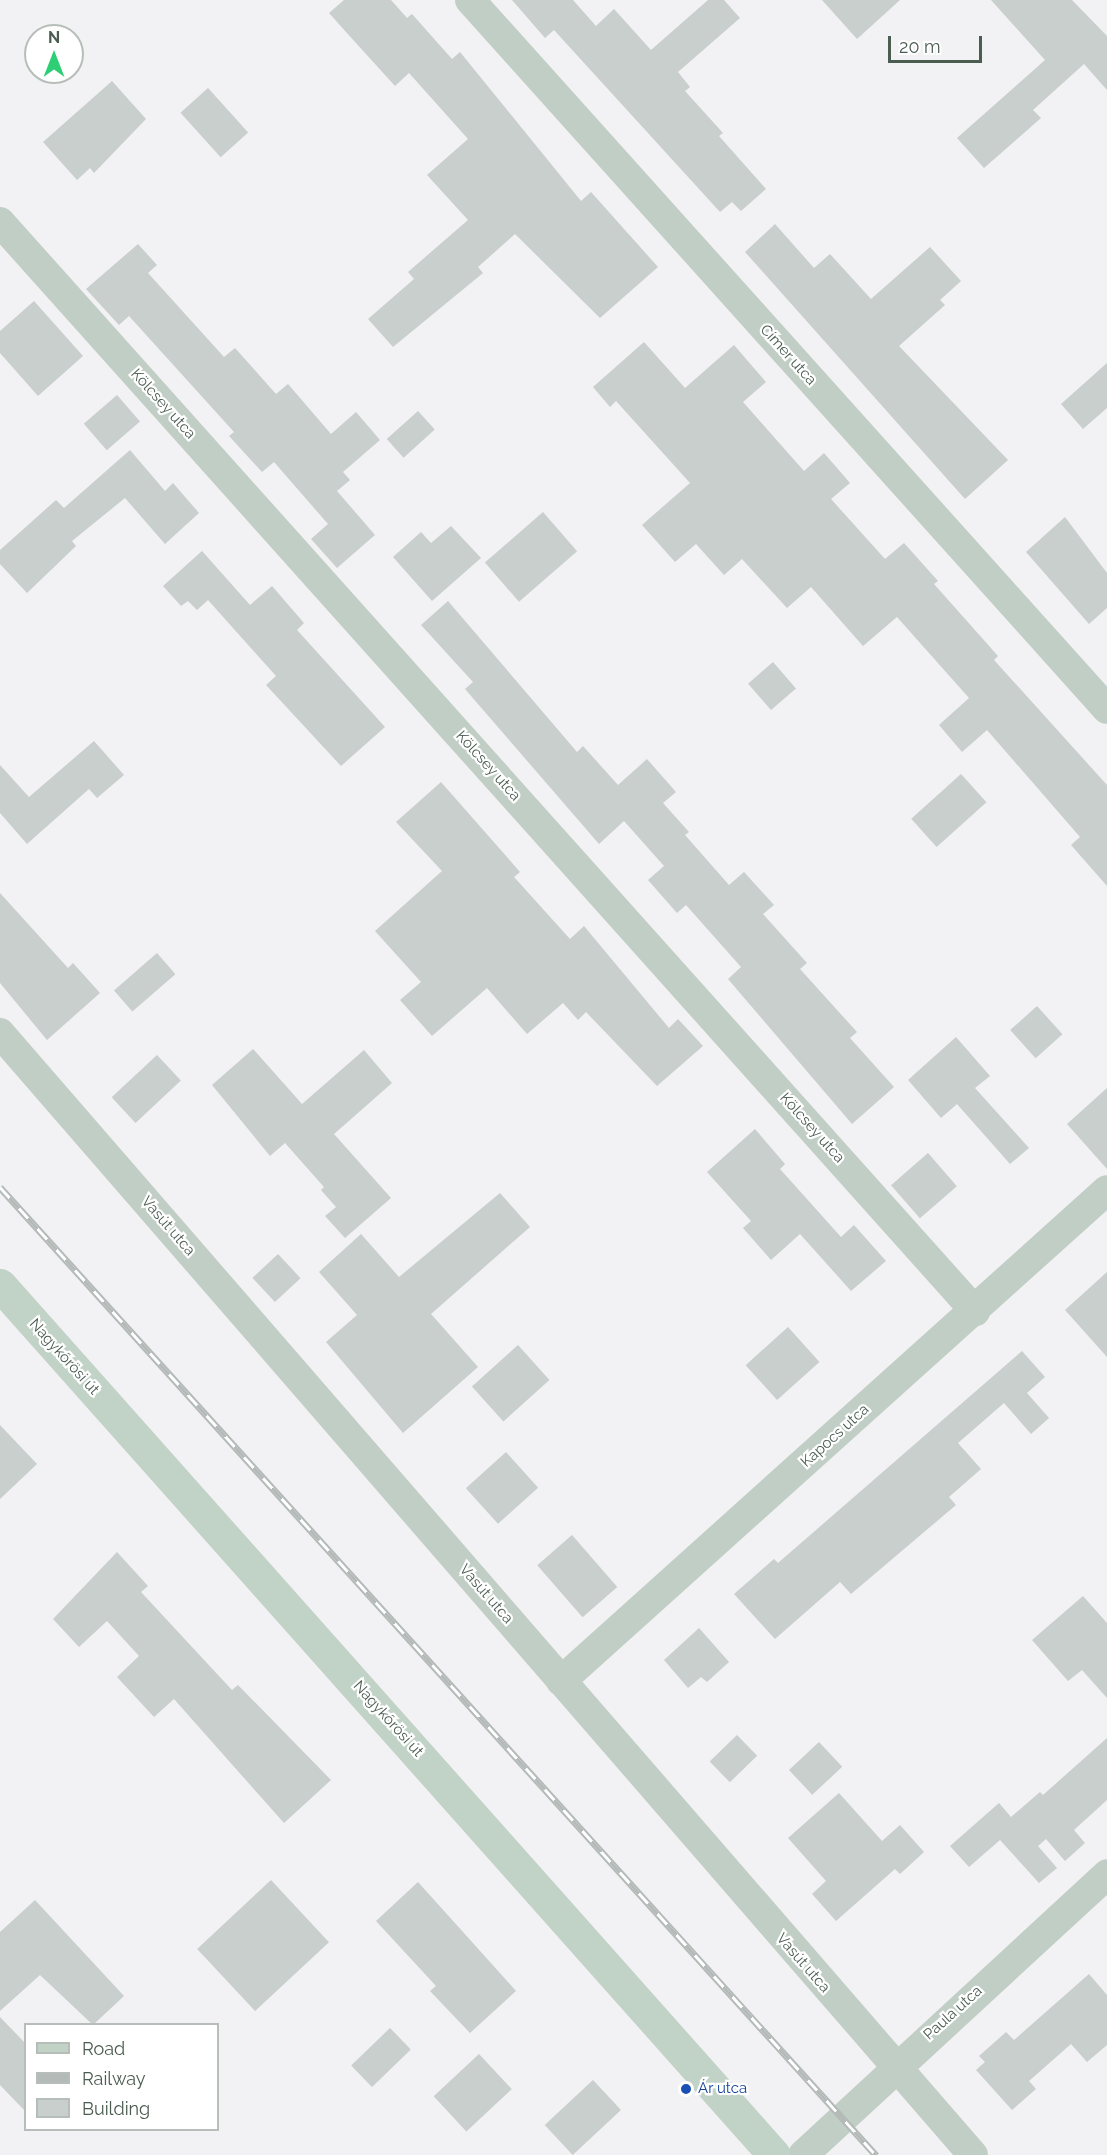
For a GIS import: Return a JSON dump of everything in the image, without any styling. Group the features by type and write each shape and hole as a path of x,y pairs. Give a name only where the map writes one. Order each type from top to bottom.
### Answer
{"main road":[{"name":"Nagykőrösi út","path":"0,1286 774,2155"}],"street":[{"name":"Címer utca","path":"470,0 1107,709"},
{"name":"Kölcsey utca","path":"0,222 975,1311"},
{"name":"Vasút utca","path":"0,1033 894,2067 973,2155"},
{"name":"Kapocs utca","path":"561,1681 1107,1190"},
{"name":"Paula utca","path":"803,2155 894,2067 1107,1874"}],"building":[{"path":"344,0 391,0 407,18 412,14 452,59 460,52 581,201 591,192 658,267 600,318 515,234 478,267 483,273 393,347 368,319 414,279 408,272 468,220 427,175 468,139 409,73 395,86 329,13"},
{"path":"512,0 573,0 596,26 614,9 651,50 708,0 724,0 740,18 678,72 690,87 685,91 723,133 719,136 766,189 741,211 732,202 720,212 554,30 545,38"},
{"path":"822,0 900,0 857,39"},
{"path":"991,0 1072,0 1107,36 1107,90 1084,64 1033,110 1041,118 984,168 957,138 1045,60"},
{"path":"112,81 146,119 94,173 90,168 77,180 43,142"},
{"path":"208,88 248,133 221,157 181,113"},
{"path":"775,224 814,268 830,254 871,299 930,247 961,281 940,300 945,305 899,346 1008,460 965,499 745,252"},
{"path":"138,244 157,265 148,273 224,357 235,348 276,394 288,384 331,434 356,412 380,440 343,472 350,480 337,491 375,535 337,568 311,539 328,524 274,462 262,472 229,436 234,432 129,316 119,325 86,289"},
{"path":"34,301 83,356 38,396 0,353 0,331"},
{"path":"644,342 685,388 734,345 766,382 743,402 804,471 824,453 850,483 831,499 885,559 904,543 938,581 934,584 998,656 994,660 1107,785 1107,886 1071,845 1080,837 987,730 962,752 939,725 969,698 897,617 863,646 811,587 787,608 742,559 724,575 696,544 675,562 642,525 690,483 616,401 610,407 593,387"},
{"path":"1107,363 1107,408 1083,429 1061,404"},
{"path":"117,395 140,421 107,450 84,424"},
{"path":"418,411 435,430 404,458 387,439"},
{"path":"130,450 165,491 173,483 199,513 165,544 125,498 72,541 76,546 27,593 0,564 0,550 56,500 64,508"},
{"path":"543,512 577,551 519,602 485,563"},
{"path":"1065,517 1107,573 1107,608 1089,624 1026,552"},
{"path":"451,526 481,558 432,601 393,557 421,532 431,543"},
{"path":"202,551 250,605 272,586 304,623 297,630 385,727 341,766 266,685 276,676 208,600 197,610 188,601 181,606 163,586"},
{"path":"448,601 577,752 583,746 618,785 647,759 676,792 663,803 689,832 685,835 729,885 744,872 774,905 763,914 807,963 800,969 857,1032 850,1038 894,1087 852,1124 728,979 741,967 686,905 677,913 648,880 664,866 624,821 599,844 465,689 473,682 421,625"},
{"path":"773,662 796,688 771,710 748,684"},
{"path":"94,741 124,775 97,798 89,789 27,844 0,813 0,765 29,797"},
{"path":"961,774 986,802 937,847 911,819"},
{"path":"441,782 520,872 514,877 570,939 584,926 669,1028 678,1019 703,1046 657,1086 586,1012 578,1020 563,1003 527,1034 487,988 432,1036 400,1000 421,982 375,931 442,871 396,822"},
{"path":"0,893 68,968 73,963 100,993 47,1040 0,983"},
{"path":"157,953 175,974 132,1012 114,990"},
{"path":"1037,1006 1062,1034 1036,1058 1010,1030"},
{"path":"956,1037 990,1076 975,1088 1029,1148 1010,1164 957,1104 941,1118 908,1080"},
{"path":"253,1049 302,1104 364,1050 392,1083 334,1134 391,1198 345,1238 325,1216 336,1207 321,1190 324,1187 285,1143 270,1156 212,1085"},
{"path":"157,1055 181,1081 136,1123 112,1097"},
{"path":"1107,1088 1107,1169 1067,1124"},
{"path":"755,1129 785,1164 780,1169 841,1237 854,1225 886,1261 851,1291 800,1234 771,1260 743,1228 751,1221 707,1172"},
{"path":"928,1153 957,1186 920,1218 891,1185"},
{"path":"500,1193 530,1227 431,1314 478,1367 403,1433 326,1342 357,1315 319,1272 361,1234 399,1277"},
{"path":"278,1254 301,1278 275,1302 252,1278"},
{"path":"1107,1272 1107,1357 1065,1310"},
{"path":"788,1327 819,1362 777,1400 746,1365"},
{"path":"518,1345 549,1380 503,1421 472,1386"},
{"path":"1022,1351 1045,1377 1027,1393 1049,1418 1031,1434 1004,1403 958,1443 981,1469 949,1497 956,1505 851,1594 840,1582 775,1639 734,1594 774,1559 778,1563"},
{"path":"0,1425 37,1464 0,1499"},
{"path":"506,1452 538,1488 498,1524 466,1488"},
{"path":"572,1535 617,1587 583,1617 537,1565"},
{"path":"117,1552 148,1586 141,1592 232,1690 238,1685 331,1780 284,1823 174,1699 154,1717 117,1677 139,1656 107,1621 79,1647 53,1619"},
{"path":"1083,1596 1107,1623 1107,1698 1082,1670 1068,1681 1032,1640"},
{"path":"699,1628 729,1662 707,1682 701,1677 688,1688 664,1660"},
{"path":"737,1735 757,1756 730,1782 710,1761"},
{"path":"1107,1738 1107,1800 1074,1830 1085,1843 1065,1861 1046,1839 1038,1846 1057,1868 1039,1883 1000,1840 969,1867 950,1846 999,1803 1011,1817 1040,1792 1043,1795"},
{"path":"819,1742 842,1767 812,1795 789,1770"},
{"path":"839,1793 882,1841 900,1825 924,1852 900,1874 895,1869 836,1921 812,1894 826,1881 788,1838"},
{"path":"271,1880 329,1942 255,2011 197,1949"},
{"path":"418,1882 516,1991 470,2033 430,1991 436,1986 376,1921"},
{"path":"35,1900 124,1996 95,2023 91,2023 40,1975 0,2011 0,1932"},
{"path":"1089,1974 1107,1995 1107,2045 1087,2062 1071,2044 1029,2081 1036,2089 1012,2110 976,2070 985,2062 979,2056 1006,2032 1014,2040"},
{"path":"0,2017 24,2042 24,2110 0,2085"},
{"path":"390,2028 411,2050 372,2087 351,2066"},
{"path":"479,2054 512,2089 466,2131 434,2096"},
{"path":"593,2080 621,2110 573,2155 545,2125"}],"railway":[{"path":"0,1187 876,2155"}],"place":[{"name":"Ár utca","path":"686,2089"}]}
